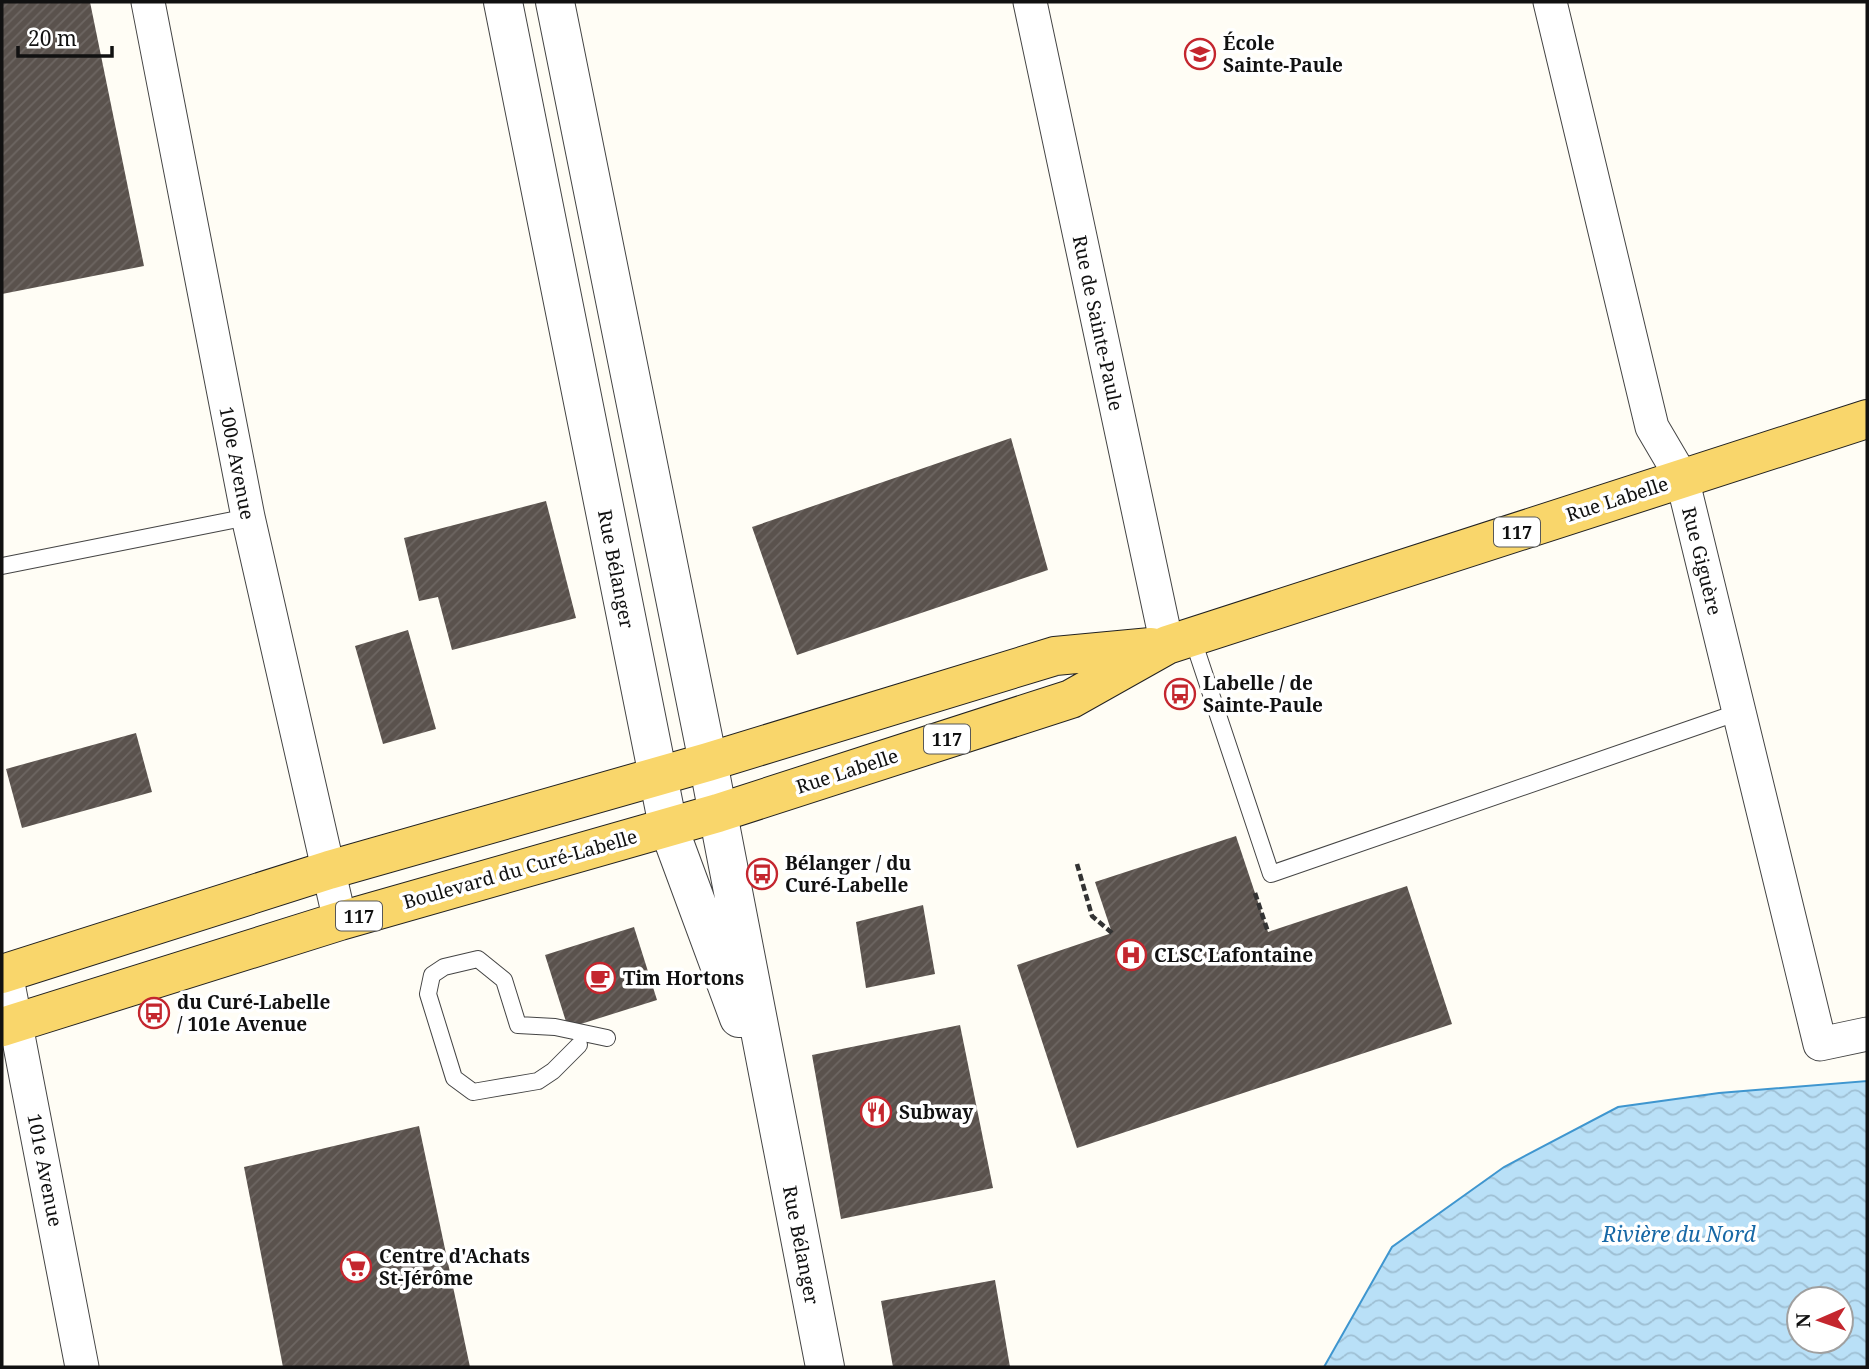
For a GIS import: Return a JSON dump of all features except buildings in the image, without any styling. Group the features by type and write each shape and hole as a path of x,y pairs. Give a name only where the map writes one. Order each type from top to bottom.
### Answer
{"main road":[{"name":"Rue Labelle","path":"718,813 1071,699 1179,641 1867,419"},
{"name":"Rue Labelle","path":"708,762 1055,656 1179,641"},
{"name":"117","path":"4,969 329,870 708,762"},
{"name":"Boulevard du Curé-Labelle","path":"9,1025 340,921 718,813"}],"street":[{"name":"100e Avenue","path":"148,2 248,517 340,921"},
{"name":"Rue Bélanger","path":"503,2 668,826 777,1122"},
{"name":"Rue Bélanger","path":"555,2 708,762 825,1367"},
{"name":"Rue de Sainte-Paule","path":"1030,2 1179,641"},
{"name":"Rue Giguère","path":"1550,2 1652,427 1682,478 1820,1044 1867,1034"},
{"name":"101e Avenue","path":"4,969 9,1025 82,1367"}],"lane":[{"path":"2,566 248,517"},
{"path":"1179,641 1271,874 1740,712"},
{"path":"579,1045 553,1071 538,1081 473,1092 454,1078 428,994 432,975 444,967 478,959 504,980 518,1025 555,1027 607,1038"}],"path":[{"path":"1077,864 1092,916 1112,933"}],"water":[{"name":"Rivière du Nord","path":"1867,1081 1867,1367 1324,1367 1392,1247 1504,1167 1618,1107 1719,1093"}],"place":[{"name":"École Sainte-Paule","path":"1200,54"},
{"name":"Labelle / de Sainte-Paule","path":"1180,694"},
{"name":"Bélanger / du Curé-Labelle","path":"762,874"},
{"name":"CLSC Lafontaine","path":"1131,955"},
{"name":"Tim Hortons","path":"600,978"},
{"name":"du Curé-Labelle / 101e Avenue","path":"154,1013"},
{"name":"Subway","path":"876,1112"},
{"name":"Centre d'Achats St-Jérôme","path":"356,1267"}]}
